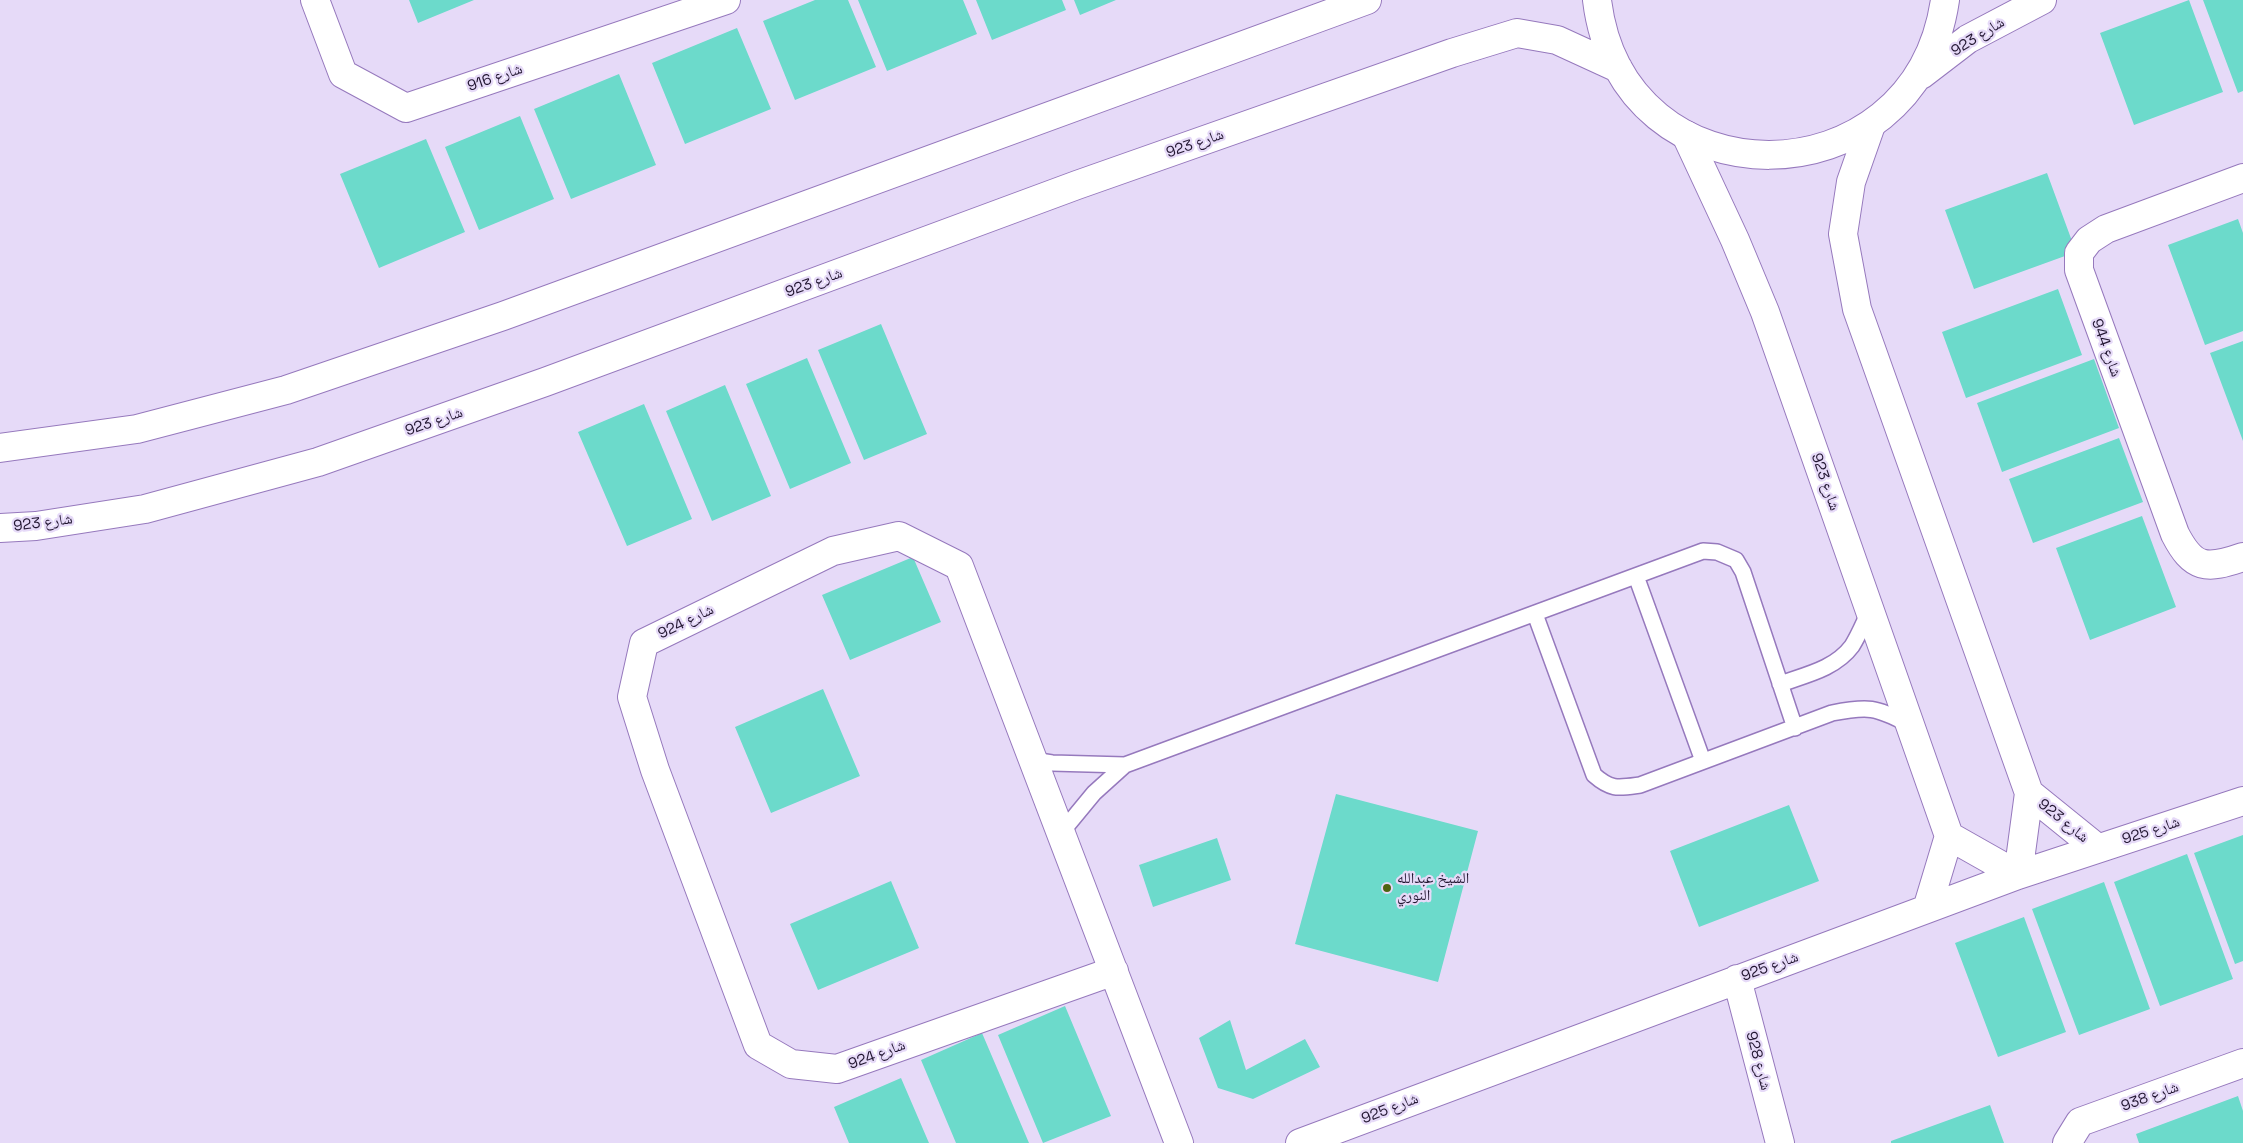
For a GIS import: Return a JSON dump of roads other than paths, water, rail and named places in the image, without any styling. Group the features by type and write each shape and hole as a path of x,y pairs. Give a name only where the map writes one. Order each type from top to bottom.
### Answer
{"street":[{"name":"شارع 916","path":"315,0 343,74 406,108 726,0"},
{"path":"0,448 137,429 286,390 503,316 1367,0"},
{"path":"1597,0 1600,24 1618,68 1636,94 1659,117 1686,135 1715,148 1747,155 1779,156 1811,151 1843,140 1871,125 1895,104 1916,79 1932,51 1942,20 1945,0"},
{"name":"شارع 923","path":"1916,79 1968,40 2042,0"},
{"name":"شارع 923","path":"0,528 36,526 145,509 318,462 554,379 1077,185 1517,33 1558,40 1618,68"},
{"name":"شارع 923","path":"1871,125 1850,182 1843,234 1857,309 2029,793 2018,875"},
{"name":"شارع 923","path":"1686,135 1735,240 1765,312 1949,836"},
{"name":"شارع 944","path":"2243,178 2106,229 2090,240 2079,253 2079,270 2175,534 2183,550 2194,562 2212,565 2243,557"},
{"name":"شارع 924","path":"1114,971 837,1069 791,1064 758,1045 655,770 632,697 644,643 833,551 900,536 960,566 1033,760 1114,971 1179,1143"},
{"name":"شارع 923","path":"2029,793 2097,848"},
{"name":"شارع 925","path":"1300,1143 2018,875 2243,802"},
{"path":"1927,909 1949,836 2018,875"},
{"name":"شارع 928","path":"1737,979 1780,1143"},
{"name":"شارع 938","path":"2068,1143 2080,1122 2243,1063"}],"lane":[{"path":"1061,833 1094,792 1125,765 1702,551 1717,552 1736,560 1743,572 1795,728"},
{"path":"1636,576 1703,761"},
{"path":"1780,684 1822,670 1836,661 1852,646 1870,610"},
{"path":"1535,614 1594,775 1604,785 1618,788 1640,785 1832,713 1860,708 1883,710 1910,725"},
{"path":"1033,760 1052,763 1125,765"}],"place":[{"name":"الشيخ عبدالله النوري","path":"1387,888"}]}
